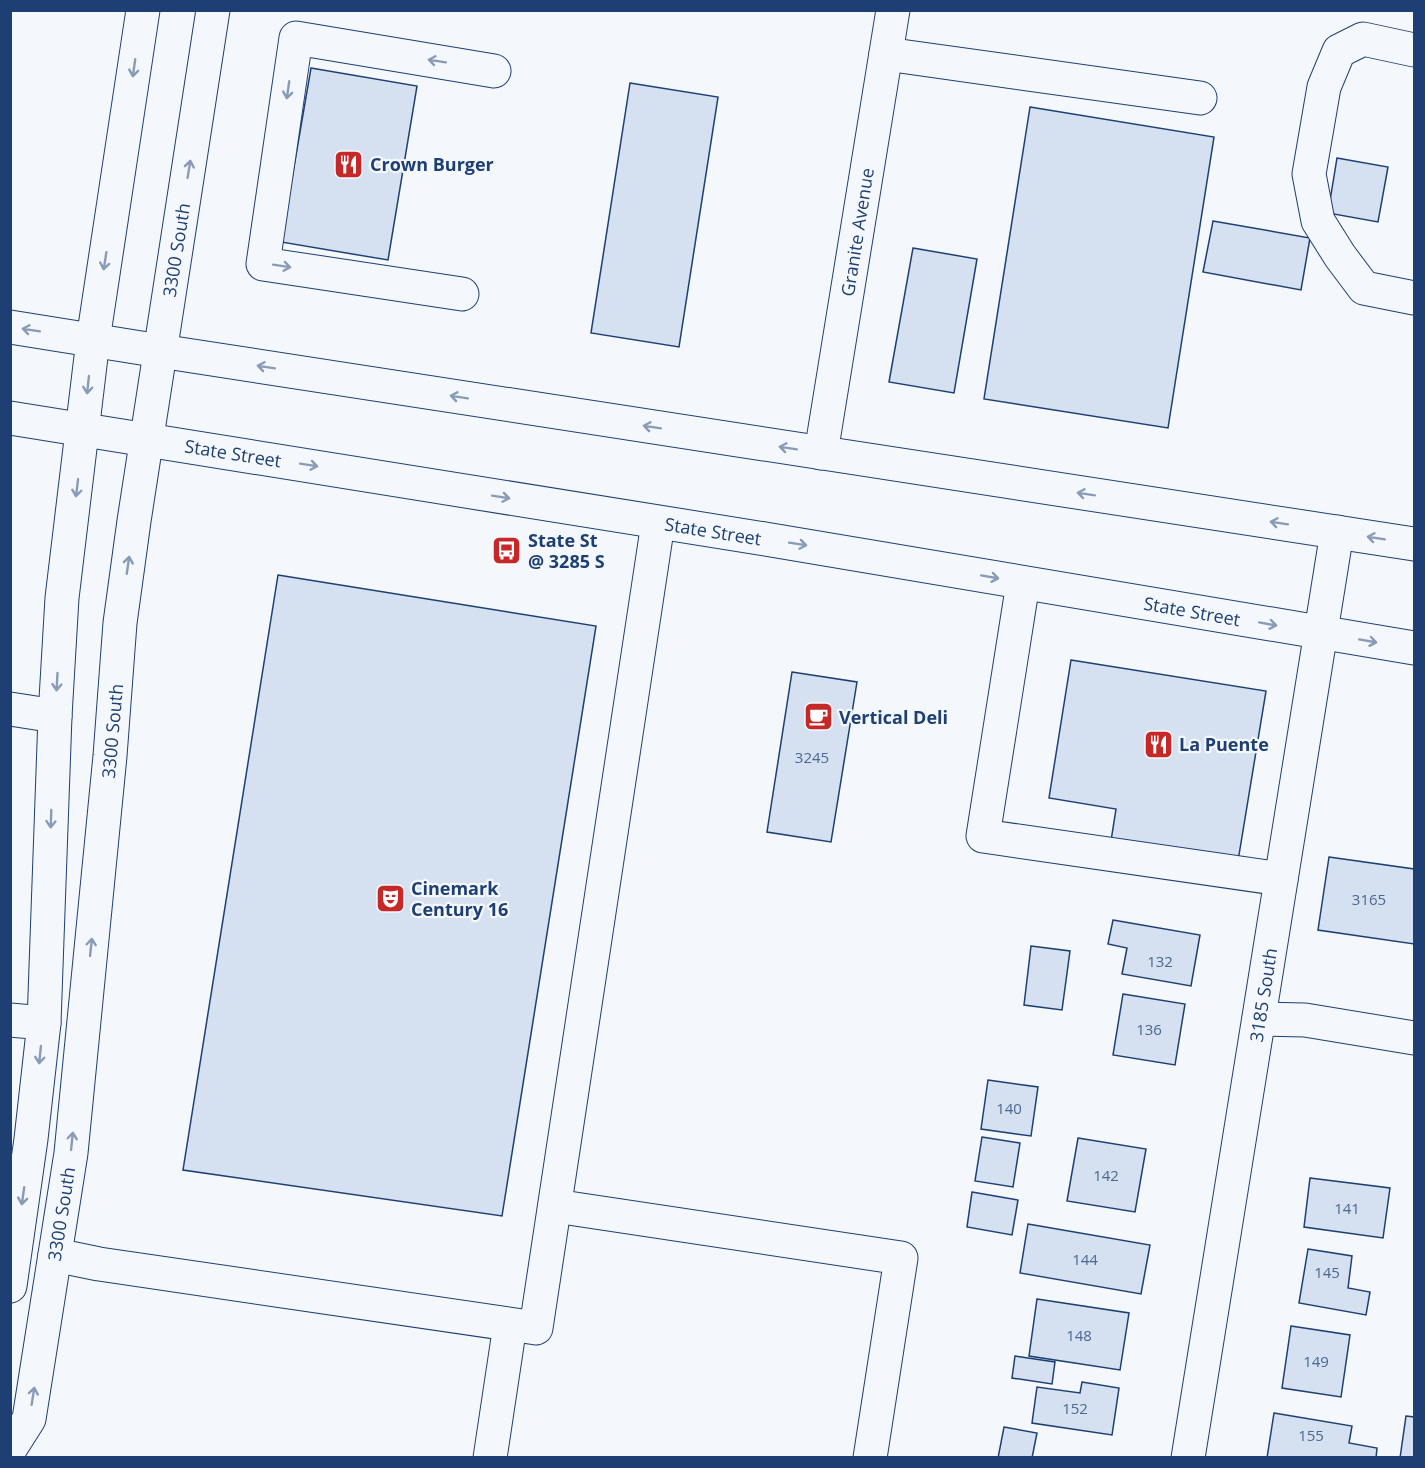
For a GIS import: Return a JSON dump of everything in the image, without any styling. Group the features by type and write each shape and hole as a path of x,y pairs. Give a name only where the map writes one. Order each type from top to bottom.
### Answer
{"main road":[{"path":"10,1286 21,1137 44,1023 55,716 62,598 93,340 142,10"},
{"name":"3300 South","path":"10,1449 29,1419 71,1153 110,756 120,623 213,10"},
{"name":"Granite Avenue","path":"821,453 893,10"},
{"path":"462,294 263,264 296,38 494,71"},
{"path":"1414,50 1363,39 1339,51 1324,87 1309,174 1318,221 1364,288 1414,298"},
{"path":"886,54 1200,98"},
{"path":"10,327 1414,544"},
{"name":"State Street","path":"10,418 1023,582 1414,648"},
{"path":"55,1255 99,1264 536,1328 658,523"},
{"name":"3185 South","path":"1188,1458 1337,532"},
{"path":"1023,582 982,836 1281,879"},
{"path":"10,709 55,716"},
{"path":"1259,1019 1305,1020 1414,1038"},
{"path":"10,1020 44,1023"},
{"path":"555,1206 902,1258 870,1458"},
{"path":"490,1458 510,1325"}],"building":[{"name":"Crown Burger","path":"311,68 417,86 388,260 281,242"},
{"path":"630,83 718,97 679,347 591,333"},
{"path":"1030,107 1214,137 1168,428 984,399"},
{"path":"1337,158 1388,167 1378,222 1328,213"},
{"path":"1213,221 1310,238 1301,290 1203,272"},
{"path":"913,248 977,259 954,393 889,382"},
{"name":"Cinemark Century 16","path":"278,575 596,626 502,1216 183,1170"},
{"name":"La Puente","path":"1071,660 1266,691 1238,861 1111,841 1116,809 1049,798"},
{"path":"792,672 857,682 831,842 767,832"},
{"path":"1329,857 1414,869 1414,944 1318,930"},
{"path":"1113,920 1200,935 1191,986 1122,974 1127,948 1108,944"},
{"path":"1031,946 1070,951 1062,1010 1024,1005"},
{"path":"1123,994 1185,1004 1175,1065 1113,1055"},
{"path":"988,1080 1038,1087 1031,1136 981,1129"},
{"path":"982,1137 1020,1143 1013,1187 975,1181"},
{"path":"1078,1138 1146,1149 1135,1212 1067,1201"},
{"path":"1310,1178 1390,1188 1383,1238 1304,1227"},
{"path":"972,1192 1018,1200 1012,1235 967,1227"},
{"path":"1028,1224 1150,1245 1141,1294 1020,1273"},
{"path":"1308,1249 1352,1256 1348,1288 1370,1292 1366,1315 1299,1303"},
{"path":"1037,1299 1129,1313 1120,1370 1029,1356"},
{"path":"1291,1326 1350,1335 1341,1397 1282,1388"},
{"path":"1015,1356 1055,1362 1052,1384 1012,1378"},
{"path":"1082,1382 1119,1388 1112,1435 1032,1423 1037,1387 1080,1393"},
{"path":"1274,1413 1352,1426 1349,1443 1377,1448 1376,1458 1267,1458"},
{"path":"1406,1416 1414,1417 1414,1458 1400,1458"},
{"path":"1004,1427 1037,1433 1032,1458 998,1458"}],"place":[{"name":"Crown Burger","path":"349,164"},
{"name":"State St @ 3285 S","path":"507,550"},
{"name":"Vertical Deli","path":"818,717"},
{"name":"La Puente","path":"1158,744"},
{"name":"Cinemark Century 16","path":"390,898"}]}
